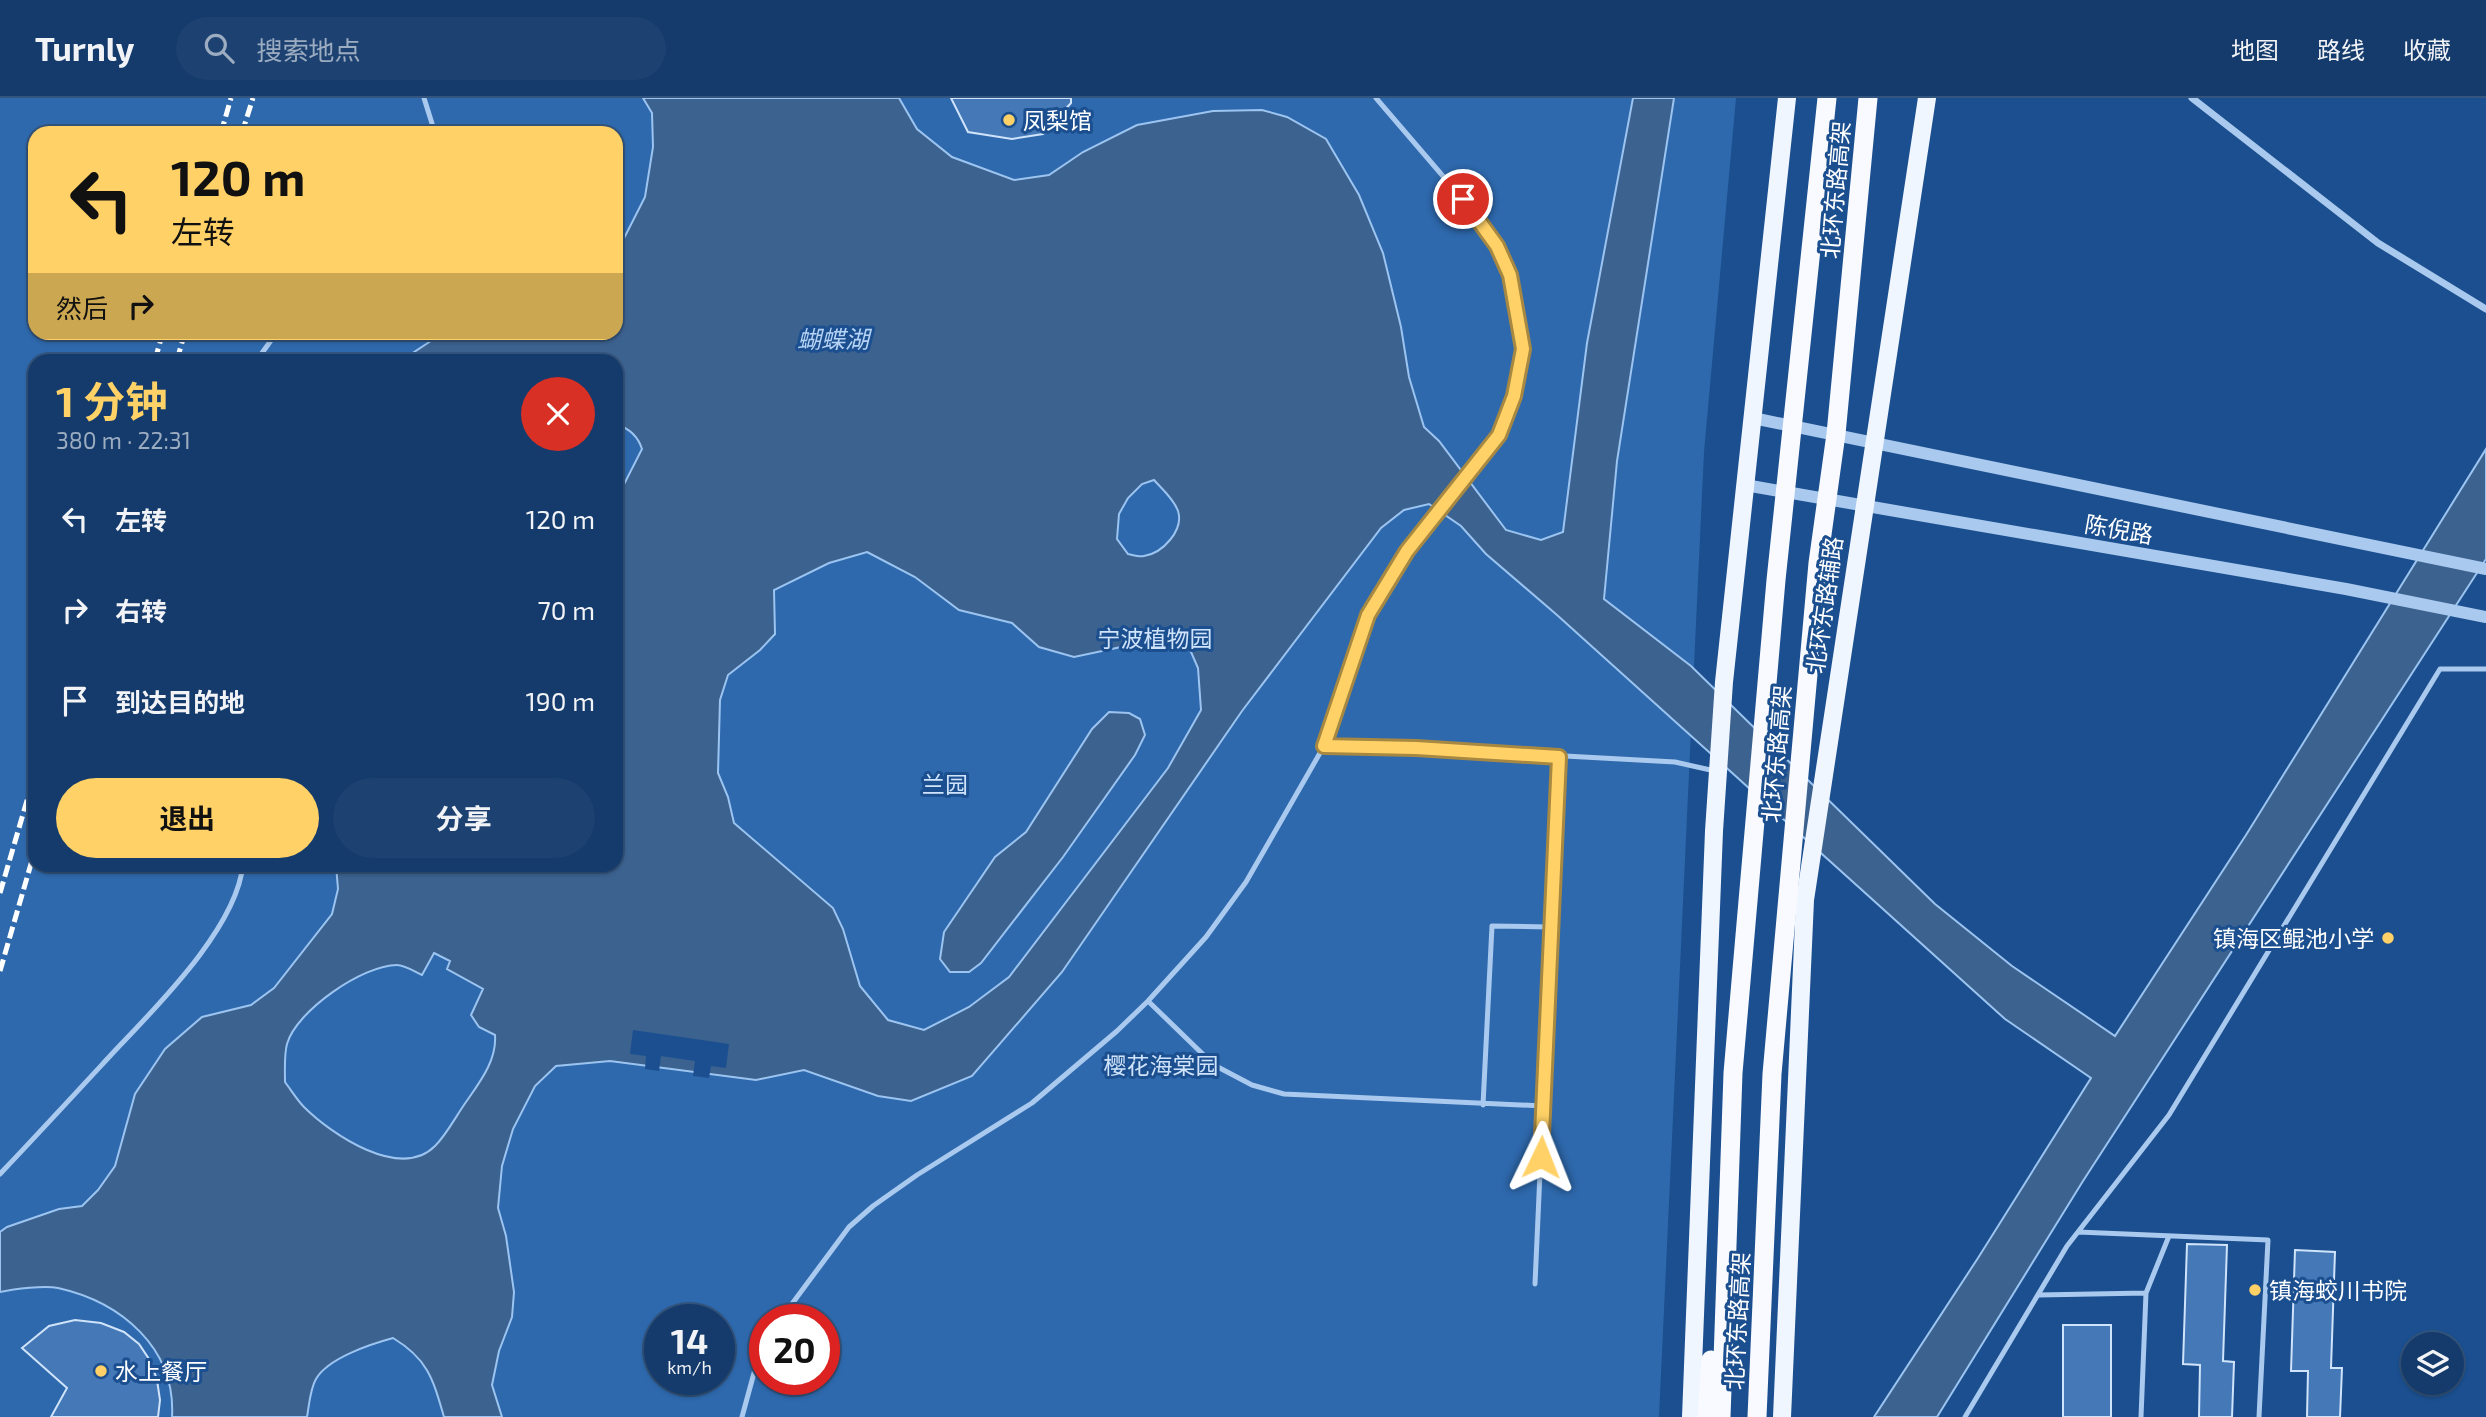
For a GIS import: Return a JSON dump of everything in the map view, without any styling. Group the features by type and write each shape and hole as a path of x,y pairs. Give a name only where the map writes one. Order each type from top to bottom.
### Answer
{"highway":[{"name":"北环东路高架","path":"1721,1417 1733,1073 1777,567 1826,98"},
{"name":"北环东路高架","path":"1757,1417 1772,1074 1818,563 1836,434 1868,98"},
{"path":"1707,1417 1733,1073"},
{"path":"1772,1074 1778,1416"}],"main road":[{"path":"1691,1417 1714,831 1724,682 1787,98"},
{"name":"北环东路辅路","path":"1778,1416 1805,900 1927,98"}],"street":[{"path":"2192,98 2378,243 2486,309"},
{"name":"陈倪路","path":"1753,418 2486,569"},
{"name":"陈倪路","path":"1745,485 2346,589 2486,617"}],"lane":[{"path":"424,98 433,126"},
{"path":"792,1304 849,1227 917,1175 1032,1103 1117,1031 1206,937 1246,882 1324,746 1368,615 1407,551 1499,435 1514,396 1523,349 1510,275 1497,246 1478,217 1376,98"},
{"path":"1965,1417 2078,1232 2169,1115 2440,669 2486,669"},
{"path":"1324,746 1416,748 1675,762 1718,772"},
{"path":"1535,1284 1559,757"},
{"path":"0,1174 178,983 226,916 242,872"},
{"path":"1483,1105 1492,926 1550,927"},
{"path":"1148,1001 1214,1065 1251,1085 1284,1094 1543,1106"},
{"path":"2078,1232 2268,1240 2259,1417"},
{"path":"2141,1417 2146,1293 2169,1236"},
{"path":"2039,1294 2146,1293"},
{"path":"743,1417 749,1393"}],"green space":[{"name":"宁波植物园","path":"0,98 1736,98 1704,452 1659,1417 0,1417"}],"water":[{"name":"蝴蝶湖","path":"643,98 899,98 917,129 952,157 1014,180 1049,175 1083,152 1137,125 1213,111 1262,110 1287,117 1326,139 1359,195 1383,253 1401,327 1409,377 1424,427 1439,441 1506,530 1541,540 1563,532 1587,343 1633,98 1674,98 1617,461 1604,599 1691,666 1935,904 2012,966 2115,1036 2246,835 2486,449 2486,559 2083,1181 1937,1417 1874,1417 2091,1078 2005,1019 1486,554 1461,526 1429,504 1404,510 1381,528 1242,711 1062,972 972,1076 911,1101 878,1096 804,1070 756,1080 610,1061 556,1066 535,1086 513,1129 502,1166 498,1208 506,1236 514,1292 512,1317 499,1351 492,1385 502,1417 444,1417 428,1371 414,1354 393,1338 340,1358 322,1371 312,1388 307,1417 172,1417 171,1392 165,1370 140,1332 123,1317 103,1304 58,1288 38,1287 0,1292 0,1232 7,1227 59,1209 82,1206 98,1190 115,1166 135,1094 165,1049 202,1017 251,1005 274,988 332,914 338,889 337,872 623,872 623,486 642,449 632,433 623,427 623,354 411,354 432,340 623,340 623,240 645,197 653,147 652,113","holes":["1154,480 1168,494 1178,511 1175,533 1165,545 1151,554 1128,554 1117,539 1119,514 1128,498 1142,484","867,552 915,577 959,610 1012,623 1039,647 1074,657 1168,633 1188,645 1198,668 1201,710 1168,768 1009,977 969,1007 924,1030 888,1020 860,986 843,929 833,908 734,823 728,797 718,773 720,700 728,675 760,650 775,634 774,590 829,563","434,953 450,961 447,969 483,989 471,1015 479,1027 495,1035 493,1053 482,1079 435,1146 420,1155 404,1158 385,1156 348,1140 301,1104 285,1082 286,1048 293,1031 303,1018 350,981 383,967 397,965 422,975"]},
{"path":"1109,712 1129,713 1140,719 1145,735 1135,755 1063,857 981,963 969,972 950,972 940,959 944,932 995,857 1026,832 1092,729"}],"pier":[{"path":"633,1030 729,1044 726,1068 711,1066 709,1078 693,1076 695,1061 661,1056 659,1071 645,1069 646,1056 630,1054"}],"building":[{"name":"凤梨馆","path":"951,98 1071,98 1071,103 1043,134 1012,139 968,132"},
{"path":"2187,1244 2227,1245 2223,1361 2234,1362 2232,1417 2199,1417 2200,1365 2183,1364"},
{"path":"2295,1250 2335,1252 2331,1368 2342,1368 2340,1417 2307,1417 2308,1371 2291,1371"},
{"name":"水上餐厅","path":"75,1320 101,1323 124,1332 139,1344 151,1362 157,1380 160,1400 158,1417 51,1417 67,1388 22,1348 49,1326"},
{"path":"2063,1325 2111,1325 2111,1417 2063,1417"}],"railway":[{"path":"223,126 231,98"},
{"path":"244,126 253,98"},
{"path":"157,354 161,340"},
{"path":"179,354 183,340"},
{"path":"0,893 28,797"},
{"path":"0,971 29,872"}],"place":[{"name":"凤梨馆","path":"1009,120"},
{"name":"镇海区鲲池小学","path":"2388,938"},
{"name":"镇海蛟川书院","path":"2255,1290"},
{"name":"水上餐厅","path":"101,1371"}],"route":[{"path":"1463,199 1497,246 1510,275 1523,349 1514,396 1499,435 1407,551 1368,615 1324,746 1416,748 1559,757 1541,1157"}],"park label":[{"name":"兰园","path":"945,784"},
{"name":"樱花海棠园","path":"1161,1065"}]}
